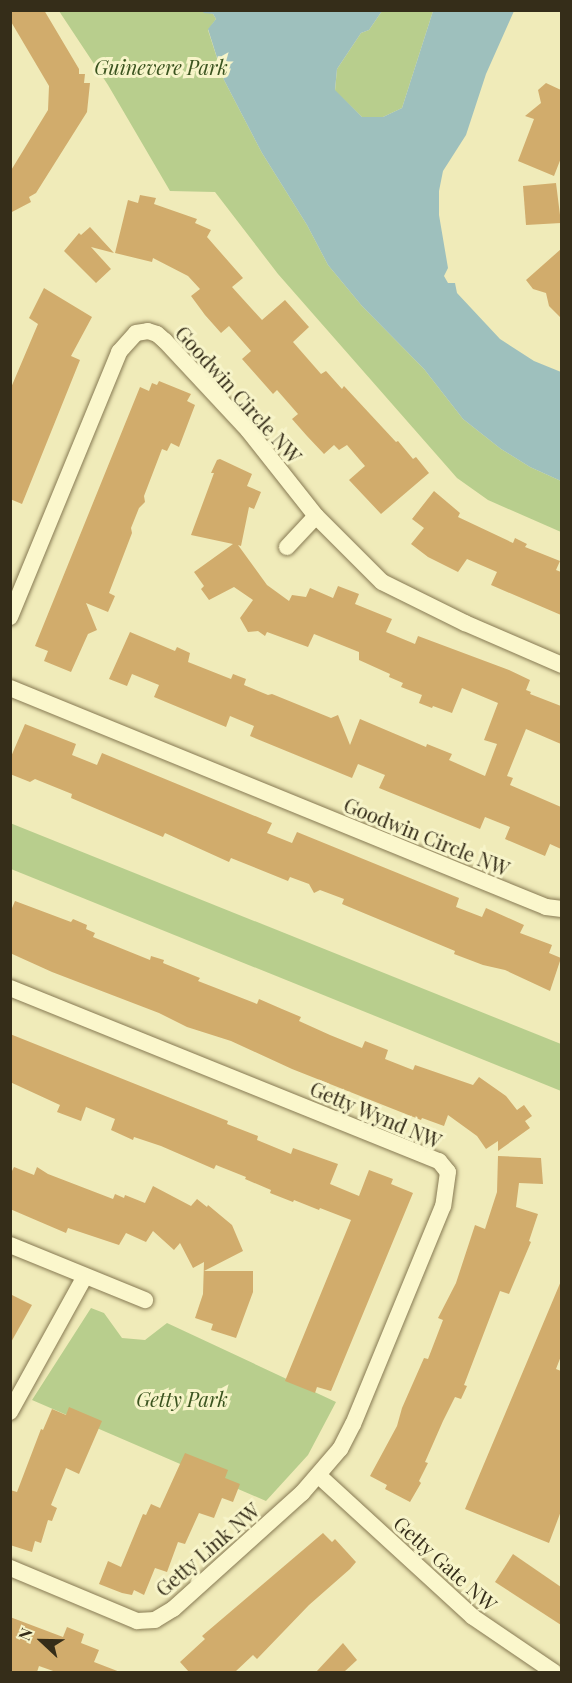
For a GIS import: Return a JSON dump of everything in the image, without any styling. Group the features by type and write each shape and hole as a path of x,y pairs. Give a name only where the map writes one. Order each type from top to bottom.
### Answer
{"street":[{"name":"Goodwin Circle NW","path":"10,617 119,352 136,333 157,334 248,430 316,516 382,582 465,623 561,665"},
{"path":"287,547 316,516"},
{"name":"Goodwin Circle NW","path":"10,688 546,907 561,909"},
{"name":"Getty Wynd NW","path":"10,988 439,1161 448,1172 443,1206 365,1398 340,1449 318,1475"},
{"path":"10,1245 145,1300"},
{"path":"10,1412 85,1276"},
{"name":"Getty Link NW","path":"10,1568 137,1621 155,1620 173,1609 302,1494 318,1475"},
{"name":"Getty Gate NW","path":"318,1475 473,1617 554,1672"}],"green space":[{"name":"Guinevere Park","path":"202,10 213,14 216,19 208,30 224,80 262,153 307,225 328,265 362,306 424,369 463,419 501,449 530,467 561,481 561,532 488,500 457,478 278,274 215,192 170,191 108,85 59,11"},
{"path":"382,11 433,11 402,108 383,117 362,117 335,91 337,69 361,33 369,30"},
{"path":"10,823 561,1044 561,1091 11,869"},
{"name":"Getty Park","path":"91,1308 104,1313 122,1338 145,1340 167,1323 336,1402 308,1455 266,1501 32,1400"}],"water":[{"path":"202,11 382,11 369,30 361,33 337,69 335,90 362,117 383,117 402,108 433,11 514,11 486,74 466,135 443,171 439,191 439,215 448,268 444,276 448,283 455,283 457,293 500,339 534,361 561,372 561,481 530,467 501,449 463,419 424,369 362,306 328,265 307,225 262,153 224,80 208,29 216,19 213,14"}],"building":[{"path":"10,10 44,10 79,69 79,74 85,74 84,83 90,83 87,112 36,193 29,197 31,202 10,213 10,172 48,110 49,86 10,20"},
{"path":"546,83 561,90 561,158 554,176 518,161 534,119 525,116 541,103 538,90"},
{"path":"556,183 561,223 526,225 523,186"},
{"path":"140,195 156,198 154,204 197,219 195,223 211,230 207,237 243,278 232,287 262,320 285,300 309,327 293,342 321,374 326,371 342,389 344,386 396,442 398,441 413,459 416,457 429,473 381,514 349,480 365,466 347,445 339,450 334,445 324,454 307,436 292,419 298,414 277,390 273,394 242,359 251,351 229,326 221,333 205,315 191,296 200,289 188,276 153,258 152,262 115,253 128,200 138,203"},
{"path":"90,227 114,253 91,247 111,269 96,283 64,251 79,233 81,235"},
{"path":"561,249 561,318 549,306 546,293 533,289 526,280"},
{"path":"44,288 92,317 71,356 80,360 22,504 10,499 10,390 38,324 29,318"},
{"path":"159,381 191,394 187,401 195,405 179,447 171,443 167,451 162,449 144,496 145,502 139,508 131,528 132,533 109,593 115,596 108,612 86,603 97,630 88,634 71,672 44,661 48,651 35,646 140,387 149,391 152,383 157,385"},
{"path":"220,459 252,474 247,486 261,492 254,509 249,507 241,546 238,545 267,585 289,601 292,595 306,597 310,588 333,598 338,586 359,594 355,604 392,619 386,632 415,644 418,636 509,670 530,680 526,690 531,692 530,694 561,706 561,744 526,729 507,776 513,778 510,785 561,807 561,849 550,844 545,856 505,839 510,827 485,817 480,829 379,788 385,775 358,764 352,778 250,736 254,726 230,716 226,727 154,697 159,685 132,674 127,686 109,679 130,632 175,651 177,647 190,653 188,662 231,679 233,674 246,679 244,685 268,695 272,694 331,718 338,715 350,745 360,719 426,747 427,744 452,754 449,760 485,776 497,744 484,740 498,703 462,688 452,713 433,706 432,708 419,703 422,695 401,687 403,683 389,677 390,674 359,660 359,652 314,634 308,647 267,632 265,636 258,631 248,632 240,618 253,600 234,587 209,600 201,589 204,586 194,572 233,544 191,535 214,473 211,473 217,460"},
{"path":"434,491 460,513 458,517 513,543 515,538 527,544 525,547 560,561 556,570 561,572 561,615 491,585 497,572 467,559 458,572 428,557 411,544 424,528 412,519"},
{"path":"25,724 76,744 72,755 97,765 102,753 272,823 267,833 292,843 297,832 459,898 456,907 482,917 486,908 524,925 520,933 552,945 549,953 561,958 550,991 505,970 483,965 454,954 455,951 342,904 344,899 320,890 314,893 309,884 290,877 288,881 231,858 229,862 165,833 163,837 71,798 72,794 35,779 30,782 10,774 10,759"},
{"path":"15,901 71,922 73,919 87,925 86,929 95,933 93,937 150,960 151,956 164,960 163,963 200,978 198,981 257,1004 259,999 301,1017 299,1021 362,1048 365,1041 388,1050 385,1059 413,1070 415,1065 473,1085 479,1077 506,1096 517,1110 524,1105 532,1116 525,1121 530,1128 498,1151 498,1141 486,1149 477,1136 448,1115 444,1126 422,1118 421,1120 292,1069 231,1041 187,1027 159,1013 52,972 10,953 10,913"},
{"path":"10,1034 228,1121 227,1124 258,1136 257,1140 291,1154 293,1148 338,1164 330,1184 359,1196 369,1170 393,1179 391,1184 413,1193 331,1391 317,1387 315,1393 285,1381 351,1220 270,1193 271,1190 245,1179 246,1177 216,1165 214,1169 161,1146 134,1137 133,1140 111,1130 115,1119 86,1107 81,1121 57,1112 60,1105 10,1082"},
{"path":"498,1156 541,1158 543,1184 519,1183 516,1207 538,1214 529,1241 531,1242 509,1294 500,1291 464,1385 467,1386 461,1399 455,1397 443,1421 425,1462 428,1463 419,1481 421,1483 410,1502 385,1489 387,1485 370,1476 397,1426 402,1408 424,1358 428,1359 443,1320 438,1318 456,1283 475,1225 485,1229 497,1192"},
{"path":"14,1167 34,1175 37,1167 48,1174 113,1199 115,1194 124,1198 125,1195 145,1203 153,1186 191,1206 197,1199 207,1207 208,1205 232,1225 243,1251 204,1271 253,1271 253,1292 236,1338 211,1330 213,1324 195,1318 203,1294 204,1262 193,1268 180,1243 174,1250 153,1231 146,1242 126,1233 119,1245 68,1228 66,1233 10,1209 10,1175"},
{"path":"561,1281 561,1356 556,1369 561,1371 561,1511 549,1543 465,1509"},
{"path":"10,1294 32,1305 10,1344"},
{"path":"69,1407 102,1421 79,1474 66,1468 51,1505 57,1508 52,1521 48,1520 41,1543 35,1541 32,1552 10,1545 10,1490 17,1492 41,1429 43,1430 52,1409 66,1415"},
{"path":"185,1453 228,1470 225,1478 240,1484 233,1502 222,1498 214,1518 199,1513 185,1544 178,1542 167,1572 155,1568 144,1595 134,1590 132,1595 122,1593 99,1584 108,1561 121,1567 143,1514 146,1515 151,1504 160,1508"},
{"path":"323,1533 332,1542 335,1539 356,1562 350,1569 309,1605 257,1659 253,1655 235,1672 189,1672 180,1662 205,1639 202,1636"},
{"path":"513,1554 561,1587 561,1625 495,1582"},
{"path":"10,1617 63,1637 67,1627 84,1634 81,1643 99,1650 94,1662 120,1672 56,1672 39,1666 37,1672 10,1672"},
{"path":"343,1643 357,1660 344,1672 316,1672"}]}
